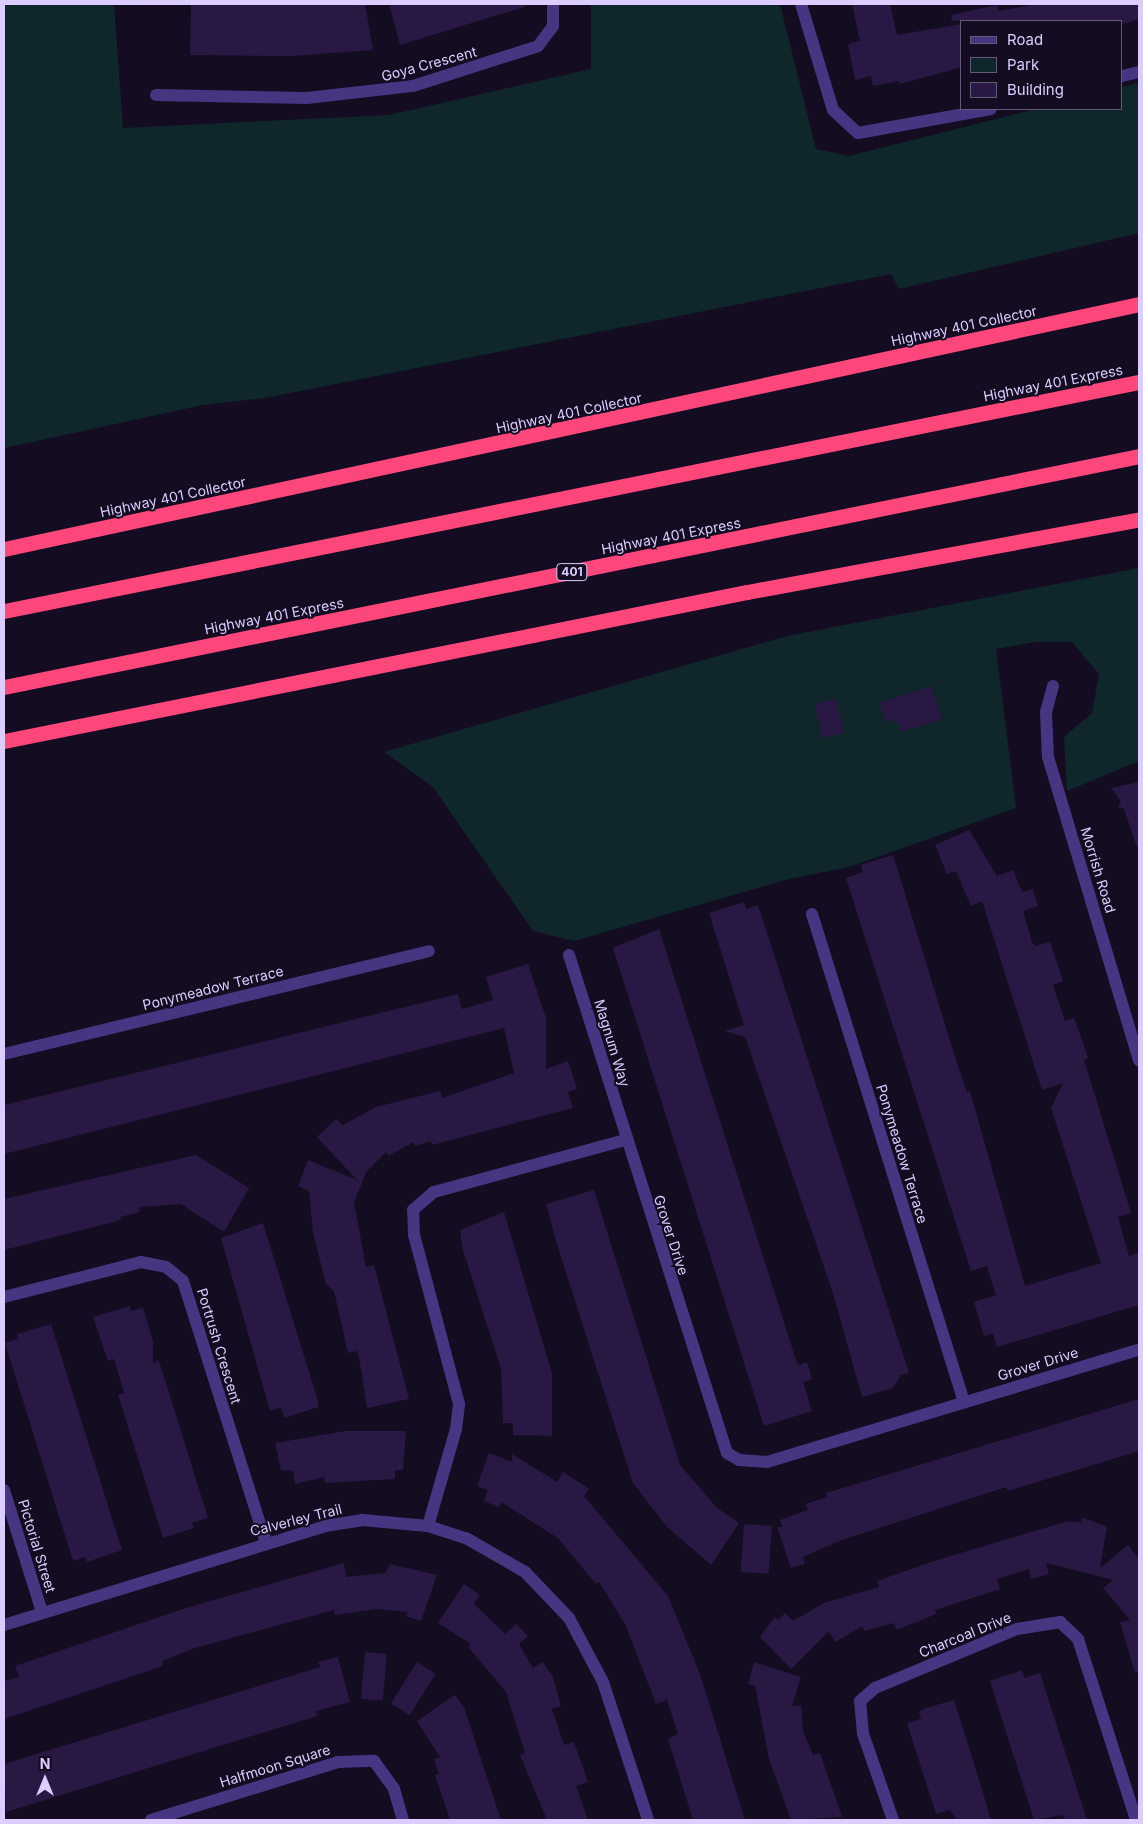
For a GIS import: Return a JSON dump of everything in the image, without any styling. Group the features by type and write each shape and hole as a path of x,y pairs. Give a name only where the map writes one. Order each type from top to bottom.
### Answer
{"highway":[{"name":"Highway 401 Collector","path":"4,549 1139,304"},
{"name":"Highway 401 Express","path":"4,612 1137,382"},
{"name":"Highway 401 Express","path":"4,687 1139,456"},
{"path":"4,741 738,594 1139,519"}],"street":[{"name":"Goya Crescent","path":"156,95 307,98 414,86 538,46 553,26 553,4"},
{"path":"801,4 832,110 858,134 986,110"},
{"path":"1123,76 1139,72"},
{"name":"Morrish Road","path":"1053,686 1046,712 1048,757 1139,1061"},
{"name":"Ponymeadow Terrace","path":"812,914 964,1402"},
{"name":"Ponymeadow Terrace","path":"4,1054 429,951"},
{"name":"Magnum Way","path":"569,955 626,1140"},
{"path":"428,1526 456,1429 459,1404 414,1235 413,1210 434,1192 626,1140"},
{"name":"Grover Drive","path":"626,1140 727,1453 739,1460 767,1462 1139,1350"},
{"name":"Portrush Crescent","path":"4,1297 141,1262 166,1267 183,1281 266,1542"},
{"name":"Pictorial Street","path":"4,1490 42,1612"},
{"name":"Calverley Trail","path":"4,1625 266,1542 362,1520 428,1526 466,1538 525,1572 570,1618 602,1682 648,1820"},
{"name":"Charcoal Drive","path":"893,1820 863,1734 860,1701 875,1688 1017,1629 1060,1622 1078,1640 1136,1820"},
{"name":"Halfmoon Square","path":"151,1820 338,1762 374,1761 394,1789 403,1820"}],"green space":[{"path":"4,4 114,4 123,128 389,115 591,69 591,4 780,4 816,149 849,156 1032,110 1123,110 1123,87 1139,83 1139,233 899,289 891,274 265,398 203,405 4,448"},
{"path":"1139,568 1139,761 1067,791 1064,737 1092,713 1099,674 1072,642 1035,642 996,649 1016,808 849,867 789,879 574,941 533,931 433,787 384,752 787,636"}],"building":[{"path":"191,4 365,4 373,50 291,56 190,55"},
{"path":"389,4 524,4 524,7 400,45"},
{"path":"852,4 890,4 897,35 960,24 960,68 900,84 899,81 873,86 871,76 855,80 848,44 860,41"},
{"path":"1037,4 1139,4 1139,19 1123,24 1123,20 952,21 951,15 997,5 998,11"},
{"path":"931,686 943,719 901,732 898,722 885,720 879,703"},
{"path":"836,699 844,733 822,738 815,704"},
{"path":"1139,782 1139,847 1137,847 1124,809 1118,807 1121,801 1111,788"},
{"path":"969,830 997,876 1013,870 1022,892 1033,889 1038,906 1023,911 1032,942 1035,946 1050,942 1063,981 1053,985 1065,1021 1074,1018 1082,1040 1088,1058 1084,1060 1131,1213 1118,1217 1129,1256 1139,1252 1139,1305 997,1347 993,1333 984,1336 974,1302 996,1295 987,1266 971,1271 846,878 863,872 861,865 893,855 955,1057 967,1092 970,1091 1025,1286 1101,1263 1051,1108 1063,1083 1042,1090 982,901 971,906 956,871 947,874 935,845"},
{"path":"744,902 746,909 758,905 909,1373 901,1375 893,1388 862,1397 833,1293 745,1037 725,1031 744,1025 709,913"},
{"path":"659,929 795,1357 798,1365 807,1362 812,1379 803,1382 812,1411 764,1426 613,948"},
{"path":"528,964 546,1018 546,1069 568,1061 577,1089 568,1092 573,1108 432,1145 431,1141 415,1146 414,1142 388,1156 386,1152 367,1171 354,1202 366,1267 374,1265 409,1399 367,1408 358,1351 348,1353 334,1291 326,1284 313,1233 309,1191 298,1186 308,1160 357,1180 317,1137 336,1119 343,1125 376,1107 440,1091 442,1098 514,1073 504,1028 4,1154 4,1105 458,994 462,1009 493,1000 486,977"},
{"path":"196,1155 249,1188 224,1232 181,1204 139,1207 140,1212 120,1217 121,1220 4,1250 4,1199"},
{"path":"594,1190 680,1465 717,1508 739,1523 711,1565 667,1527 633,1483 556,1241 546,1204"},
{"path":"504,1212 552,1373 552,1436 513,1435 513,1423 503,1423 501,1369 463,1250 460,1230"},
{"path":"263,1223 318,1401 318,1407 284,1418 281,1407 270,1411 221,1238"},
{"path":"130,1306 131,1311 143,1308 153,1341 153,1363 159,1361 208,1518 192,1523 194,1528 163,1538 118,1395 124,1393 114,1359 108,1361 93,1317"},
{"path":"51,1324 122,1550 87,1562 85,1557 73,1561 5,1343 18,1339 17,1334"},
{"path":"1139,1399 1139,1451 1008,1491 1006,1487 839,1541 803,1557 805,1564 791,1568 777,1527 782,1527 780,1520 808,1510 806,1504 827,1497 826,1493"},
{"path":"346,1431 406,1431 403,1470 395,1470 395,1479 325,1483 324,1477 295,1484 293,1471 281,1470 275,1443"},
{"path":"489,1453 512,1462 512,1454 557,1482 563,1472 589,1489 584,1496 668,1596 700,1674 745,1820 693,1820 668,1739 678,1734 667,1700 656,1704 626,1626 599,1582 596,1584 558,1538 501,1502 499,1507 484,1501 488,1490 477,1486"},
{"path":"1082,1517 1107,1527 1100,1568 1128,1545 1139,1559 1139,1672 1135,1673 1120,1622 1130,1620 1103,1588 1113,1580 1046,1563 1049,1574 1031,1579 1029,1569 997,1579 1000,1589 935,1610 936,1614 897,1630 894,1623 864,1631 863,1626 835,1642 829,1631 791,1669 760,1637 775,1617 778,1620 785,1613 793,1621 824,1603 879,1587 877,1581 934,1561 1068,1521 1081,1523"},
{"path":"744,1524 772,1526 769,1574 741,1572"},
{"path":"344,1563 346,1577 385,1573 390,1564 437,1575 421,1621 406,1616 408,1612 377,1609 335,1615 334,1610 195,1648 162,1661 163,1666 4,1719 4,1681 19,1677 15,1666 186,1608"},
{"path":"464,1584 480,1595 474,1604 505,1634 516,1624 528,1636 519,1644 533,1668 543,1662 553,1677 561,1706 552,1709 564,1745 574,1742 588,1782 576,1786 588,1820 547,1820 520,1755 525,1753 506,1692 468,1647 471,1644 438,1623"},
{"path":"365,1652 387,1654 383,1701 361,1699"},
{"path":"338,1657 350,1702 316,1711 317,1716 6,1812 4,1764 320,1667 318,1662"},
{"path":"417,1662 436,1674 410,1715 391,1704"},
{"path":"754,1662 801,1677 792,1706 801,1705 803,1731 813,1755 820,1753 842,1817 791,1820 769,1759 755,1686 748,1684"},
{"path":"1022,1670 1025,1678 1040,1673 1087,1820 1065,1820 1063,1815 1034,1820 990,1681"},
{"path":"455,1695 464,1707 501,1820 450,1820 435,1775 439,1774 434,1759 440,1757 417,1721"},
{"path":"954,1700 991,1820 957,1820 950,1810 936,1814 907,1723 921,1719 919,1712 923,1709"}]}
